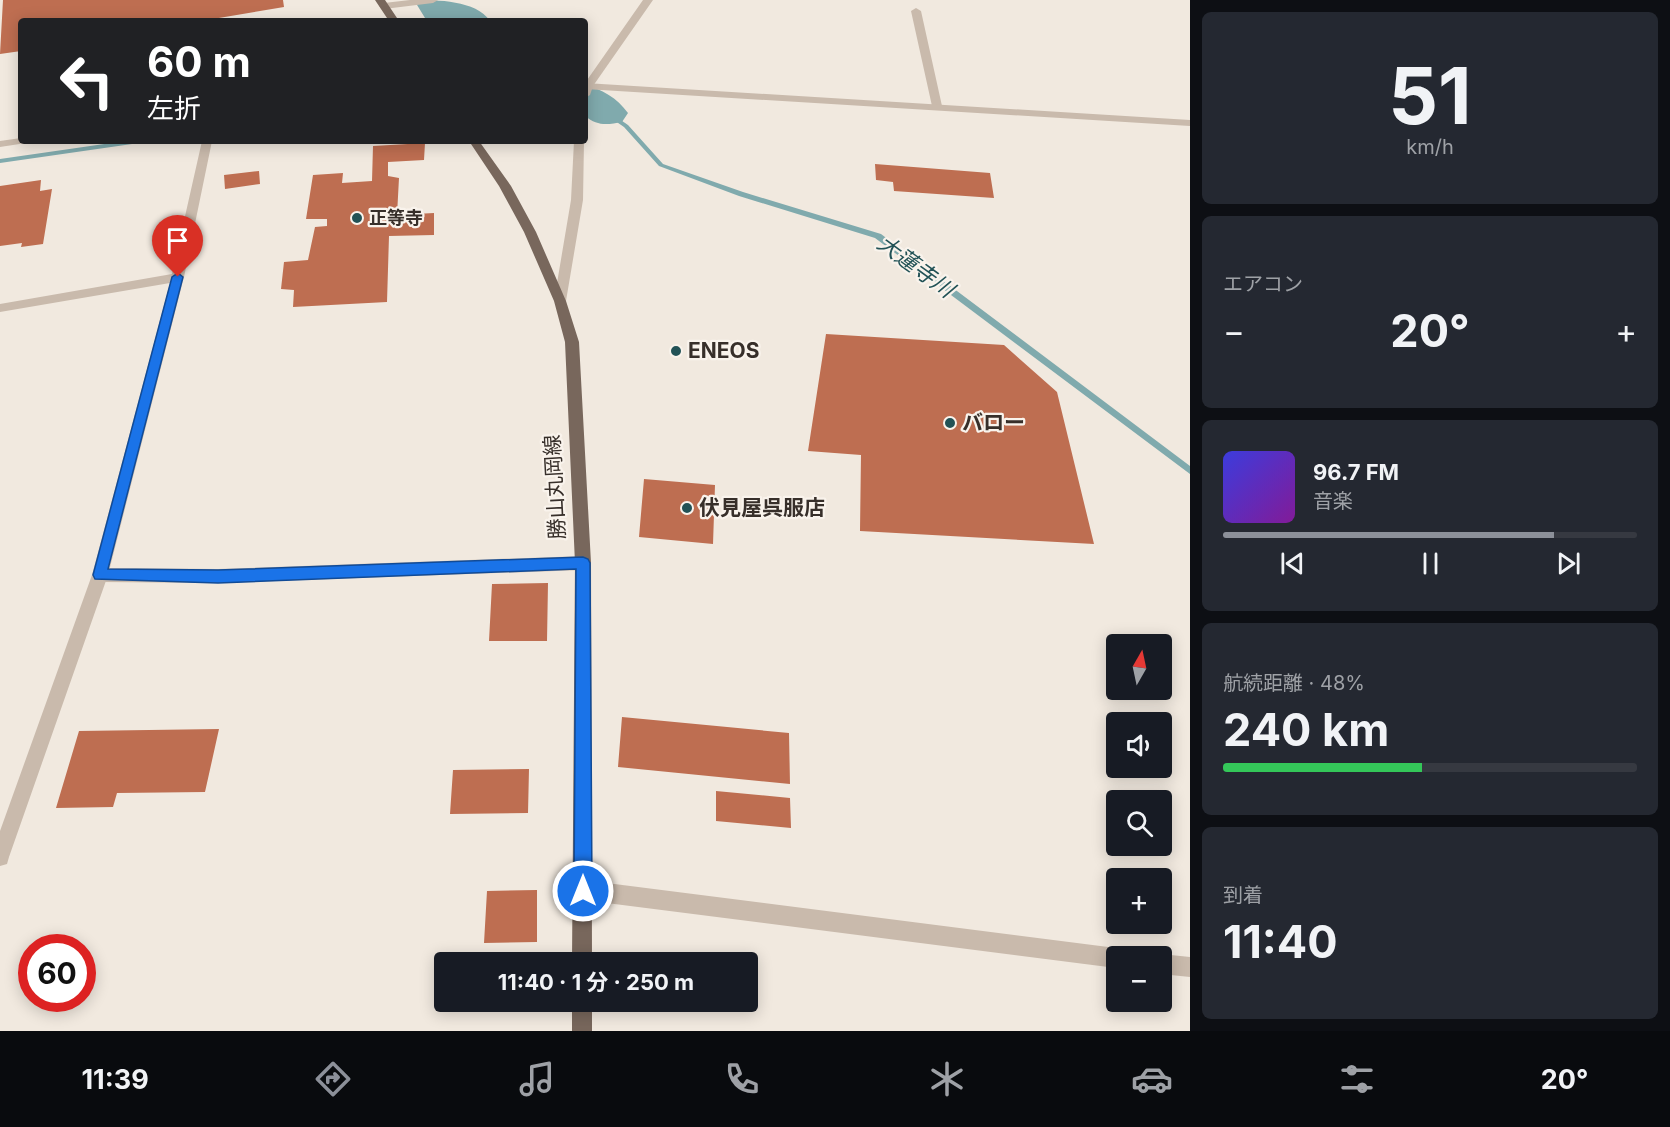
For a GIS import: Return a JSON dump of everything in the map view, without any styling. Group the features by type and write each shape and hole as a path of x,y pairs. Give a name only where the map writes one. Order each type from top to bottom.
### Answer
{"main road":[{"path":"382,3 392,18"},
{"name":"勝山丸岡線","path":"476,144 505,186 530,232 560,301 572,342 583,563 582,952"},
{"path":"582,1012 582,1031"}],"street":[{"path":"382,3 433,0"},
{"path":"588,86 648,0"},
{"path":"916,11 937,106"},
{"path":"588,89 937,106 1190,123"},
{"path":"0,144 18,142"},
{"path":"0,857 4,830 100,575 178,277 206,144"},
{"path":"560,301 571,235 580,158 579,144"},
{"path":"0,308 178,277"},
{"path":"100,575 218,576 583,563"},
{"path":"583,891 1106,957"},
{"path":"1172,966 1190,968"}],"building":[{"path":"3,0 283,0 284,7 219,18 18,18 18,51 0,54"},
{"path":"425,144 424,160 388,162 388,176 399,178 397,215 434,213 434,235 389,236 387,302 293,307 294,290 281,289 284,262 308,260 315,227 327,226 327,219 306,219 313,175 343,173 342,183 372,181 373,146"},
{"path":"875,164 990,173 994,198 894,191 893,182 876,180"},
{"path":"259,171 260,184 225,189 224,175"},
{"path":"41,180 40,191 52,189 43,244 21,247 22,243 0,246 0,186"},
{"path":"826,334 1004,345 1057,392 1094,544 860,531 861,455 808,451"},
{"path":"644,479 715,485 713,544 639,537"},
{"path":"548,583 547,641 489,641 492,584"},
{"path":"622,717 789,733 790,784 618,767"},
{"path":"219,729 205,792 117,793 113,807 56,808 79,731"},
{"path":"529,769 528,813 450,814 453,770"},
{"path":"716,791 790,798 791,828 716,821"},
{"path":"537,890 537,942 484,943 487,891"}],"waterway":[{"name":"大蓮寺川","path":"432,0 438,10 462,18"},
{"name":"大蓮寺川","path":"588,99 607,113"},
{"name":"大蓮寺川","path":"588,108 607,113 626,126 661,165 741,194 878,236 1190,471"},
{"path":"0,161 118,144"}],"place":[{"name":"正等寺","path":"357,218"},
{"name":"ENEOS","path":"676,351"},
{"name":"バロー","path":"950,423"},
{"name":"伏見屋呉服店","path":"687,508"}],"route":[{"path":"178,277 100,575 218,576 583,563 583,891"}]}
